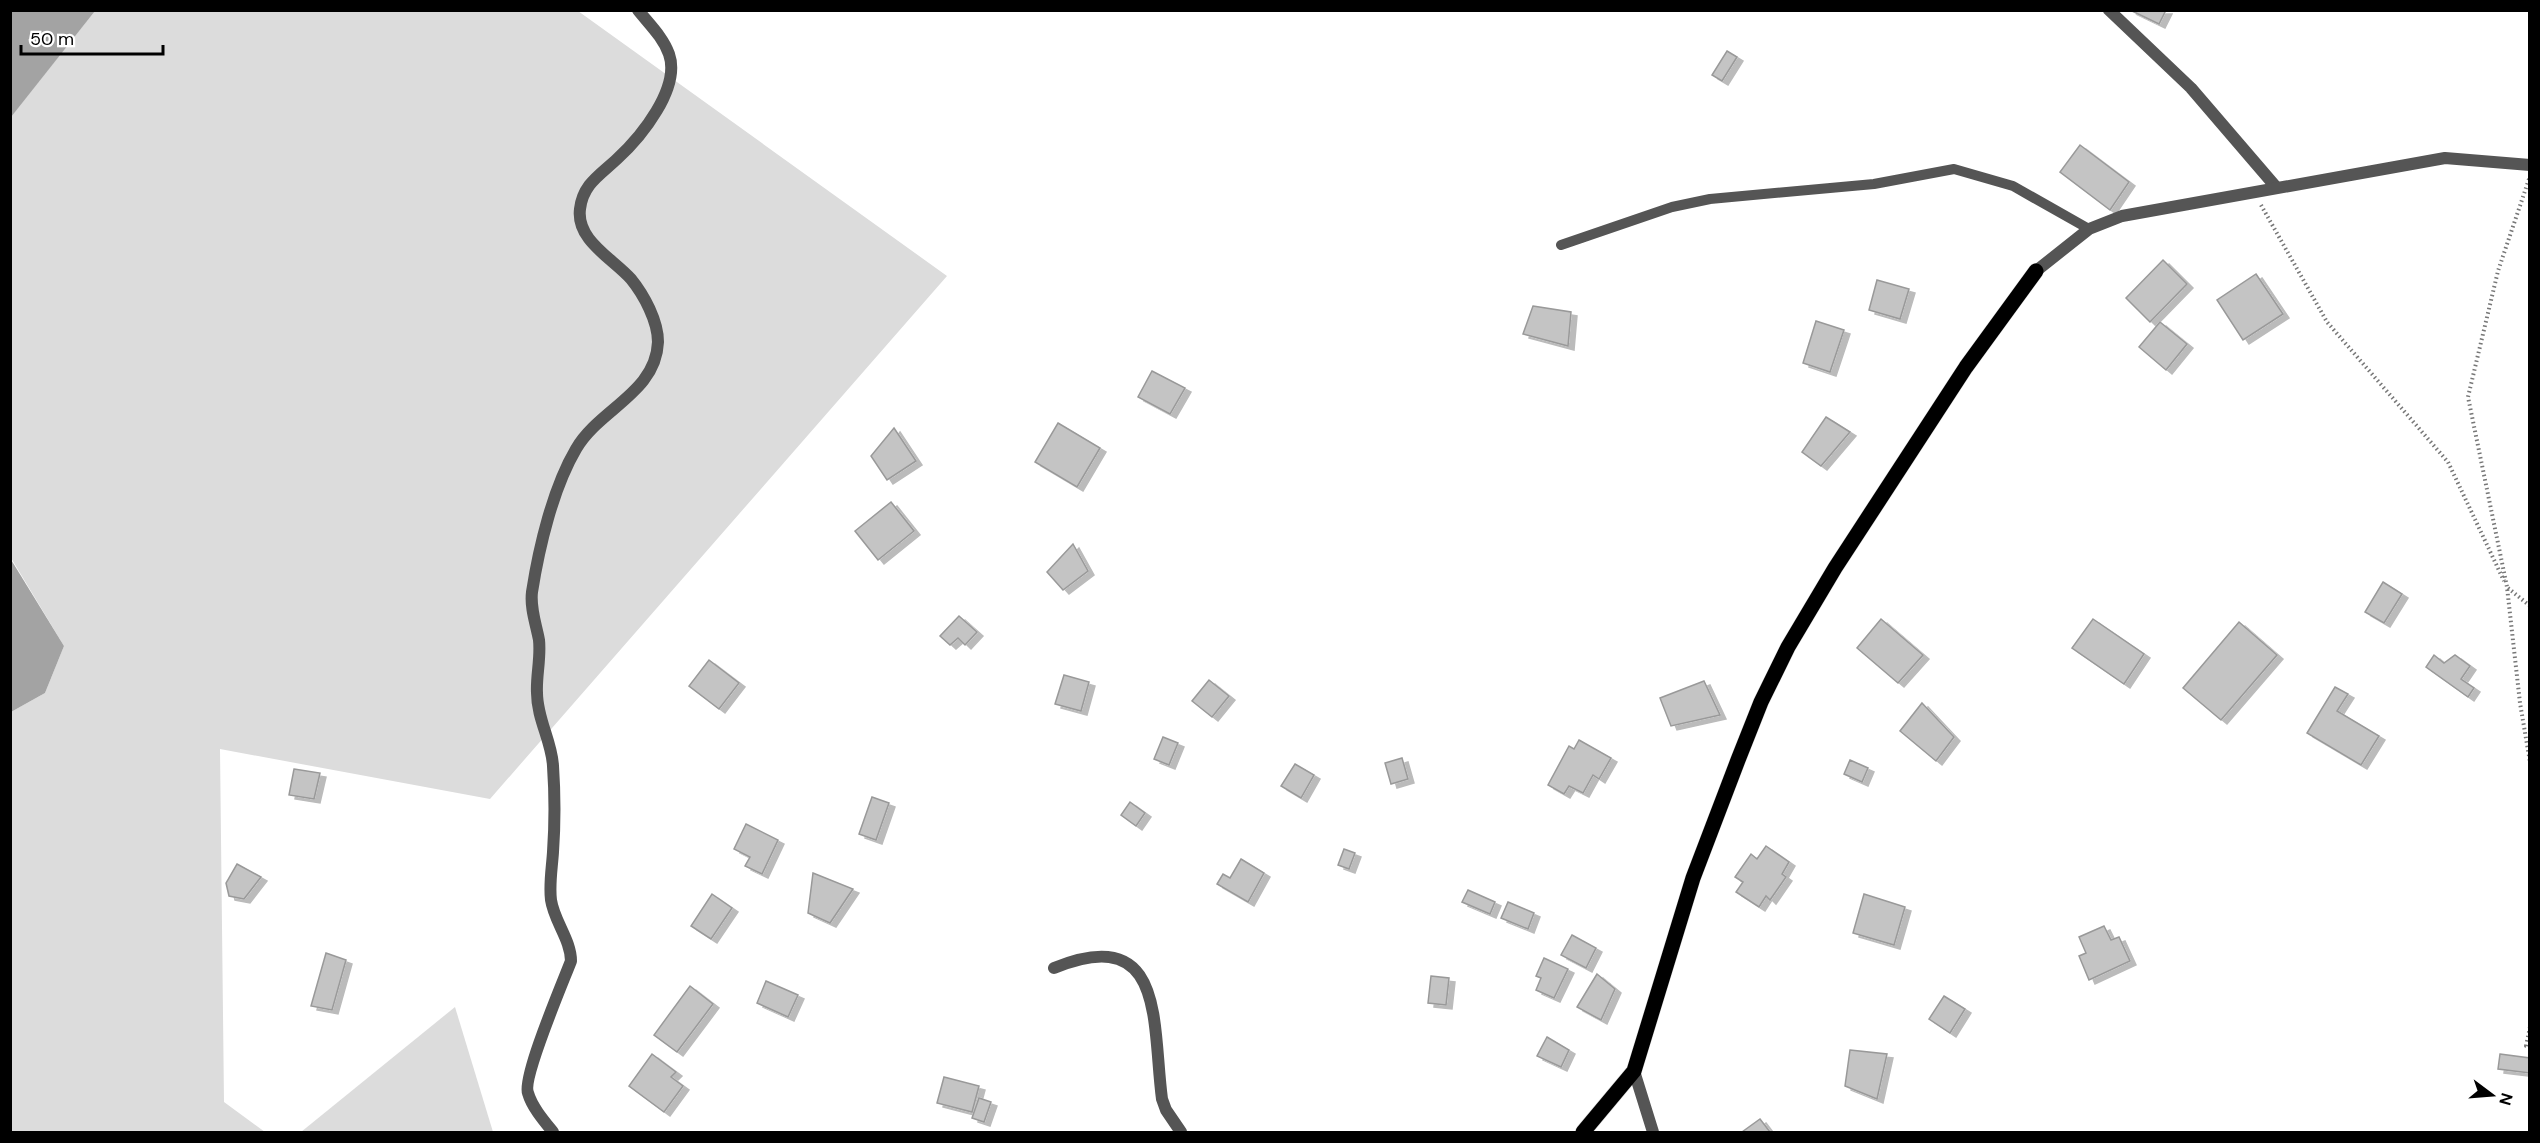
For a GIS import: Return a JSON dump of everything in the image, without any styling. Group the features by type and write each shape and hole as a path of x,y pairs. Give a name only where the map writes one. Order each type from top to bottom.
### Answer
{"main road":[{"path":"1583,1132 1634,1071 1693,878 1746,740 1788,647 1835,568 1960,376 2037,271"}],"street":[{"path":"553,1132 528,1094 527,1085 534,1057 571,961 571,953 554,913 551,897 555,792 553,761 542,723 537,693 539,642 532,595 550,516 564,472 576,448 603,416 643,384 656,359 658,340 645,300 630,279 590,241 579,220 584,191 598,174 637,140 664,94 672,70 669,54 662,39 638,10"},
{"path":"2109,10 2191,88 2276,187"},
{"path":"2037,271 2089,229 2122,216 2445,158 2529,165"},
{"path":"1054,968 1078,958 1100,955 1126,962 1139,972 1149,988 1154,1015 1162,1099 1166,1110 1181,1132"},
{"path":"1634,1071 1653,1132"}],"lane":[{"path":"1561,244 1672,207 1710,199 1874,184 1954,169 2013,186 2089,229"}],"path":[{"path":"2529,178 2498,271 2468,397 2507,587 2529,762"},
{"path":"2253,191 2327,322 2448,462 2507,587 2529,606"},
{"path":"2529,1027 2526,1046 2529,1047"}],"shaded area":[{"path":"10,11 95,11 11,117"},
{"path":"95,11 578,11 947,276 490,799 220,749 224,1102 265,1132 11,1132 11,712 45,693 64,646 11,558 10,117"},
{"path":"10,558 64,646 45,693 11,712"},
{"path":"455,1007 493,1132 301,1132"}],"building":[{"path":"2130,10 2166,10 2159,24"},
{"path":"1727,51 1737,57 1722,81 1712,75"},
{"path":"2080,145 2129,182 2110,210 2060,172"},
{"path":"2163,260 2187,284 2150,322 2126,298"},
{"path":"2256,274 2283,314 2243,340 2217,300"},
{"path":"1877,280 1909,289 1900,319 1869,310"},
{"path":"1533,306 1571,312 1568,346 1523,334"},
{"path":"1816,321 1844,330 1830,372 1803,363"},
{"path":"2160,322 2187,344 2166,370 2139,347"},
{"path":"1152,371 1185,388 1170,414 1138,397"},
{"path":"1826,417 1850,432 1821,466 1802,452"},
{"path":"1058,423 1100,448 1077,487 1035,462"},
{"path":"894,428 916,461 887,480 871,456"},
{"path":"891,502 914,531 878,560 855,531"},
{"path":"1073,544 1088,571 1063,590 1047,572"},
{"path":"2383,582 2402,594 2384,623 2365,612"},
{"path":"959,616 977,632 965,645 958,638 950,645 940,636"},
{"path":"1881,619 1923,655 1898,683 1857,648"},
{"path":"2093,619 2144,654 2124,684 2072,648"},
{"path":"2239,622 2277,655 2221,720 2183,688"},
{"path":"2434,655 2444,663 2455,655 2470,666 2461,679 2474,688 2468,697 2426,667"},
{"path":"709,660 739,683 719,709 689,686"},
{"path":"1064,675 1089,682 1081,711 1055,704"},
{"path":"1209,680 1229,696 1212,717 1192,701"},
{"path":"1704,681 1720,715 1671,726 1660,698"},
{"path":"2335,687 2348,694 2337,711 2379,736 2361,765 2307,733"},
{"path":"1922,703 1954,737 1936,761 1900,731"},
{"path":"1163,737 1178,743 1169,765 1154,759"},
{"path":"1579,740 1611,758 1599,779 1593,775 1583,793 1569,786 1564,794 1548,785 1569,746 1574,749"},
{"path":"1402,758 1408,779 1391,784 1385,763"},
{"path":"1850,760 1868,768 1862,782 1844,774"},
{"path":"1295,764 1314,775 1301,798 1281,786"},
{"path":"294,769 320,773 314,799 289,795"},
{"path":"872,797 889,803 876,840 859,834"},
{"path":"1130,802 1145,813 1136,826 1121,815"},
{"path":"746,824 778,840 762,874 745,866 750,857 734,849"},
{"path":"1766,846 1789,862 1782,874 1786,877 1770,900 1766,896 1759,907 1736,892 1743,882 1735,877 1751,854 1757,859"},
{"path":"1344,849 1355,853 1349,869 1338,865"},
{"path":"1241,859 1264,873 1248,902 1217,884 1223,874 1230,878"},
{"path":"237,864 261,877 244,899 229,896 226,883"},
{"path":"813,873 853,889 830,923 808,913"},
{"path":"1468,890 1495,902 1490,914 1462,902"},
{"path":"712,894 732,908 711,939 691,926"},
{"path":"1864,894 1905,907 1894,945 1853,933"},
{"path":"1508,902 1534,913 1528,929 1501,918"},
{"path":"2104,926 2111,940 2119,937 2130,961 2089,980 2079,956 2086,953 2079,937"},
{"path":"1572,935 1596,948 1586,968 1561,955"},
{"path":"326,953 346,960 332,1010 311,1006"},
{"path":"1544,958 1568,969 1554,998 1536,990 1541,978 1536,976"},
{"path":"1597,974 1615,989 1601,1020 1577,1007"},
{"path":"1431,976 1449,978 1446,1005 1428,1003"},
{"path":"766,981 798,995 788,1017 757,1003"},
{"path":"690,986 713,1004 677,1052 654,1035"},
{"path":"1944,996 1965,1009 1950,1033 1929,1019"},
{"path":"1547,1037 1569,1050 1561,1067 1537,1056"},
{"path":"1850,1050 1887,1054 1877,1099 1845,1086"},
{"path":"652,1054 676,1072 671,1077 683,1086 664,1112 629,1086"},
{"path":"2500,1054 2530,1058 2530,1073 2498,1069"},
{"path":"944,1077 979,1086 972,1112 937,1103"},
{"path":"979,1098 991,1102 984,1122 972,1118"},
{"path":"1760,1119 1770,1132 1742,1132"}]}
